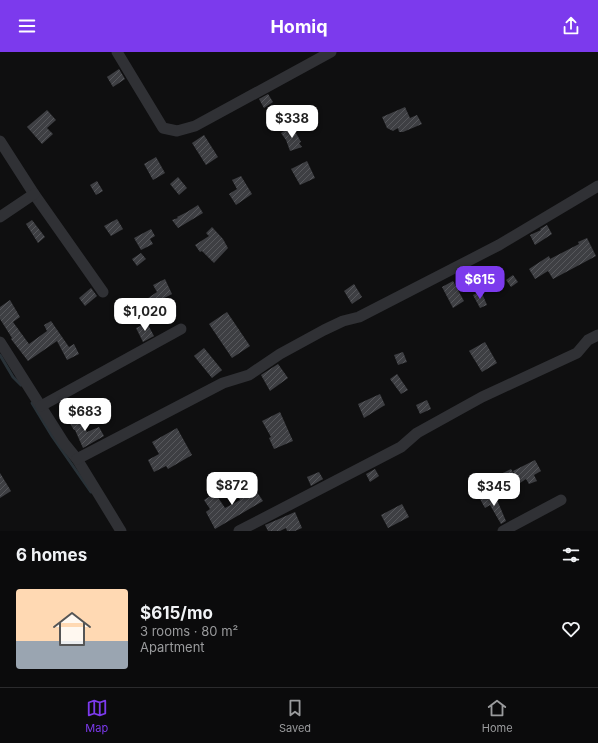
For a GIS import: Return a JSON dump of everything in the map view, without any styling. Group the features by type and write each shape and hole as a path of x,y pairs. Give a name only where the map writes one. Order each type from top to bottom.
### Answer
{"street":[{"path":"117,52 163,128 177,132 194,126 331,52"},
{"path":"0,141 34,194 103,292"},
{"path":"77,460 223,383 249,375 280,354 324,330 343,321 359,317 499,245 598,186"},
{"path":"0,217 34,194"},
{"path":"41,406 181,329"},
{"path":"239,531 401,447 417,434 482,397 577,353 588,340 598,335"},
{"path":"0,342 64,444 77,460 121,531"},
{"path":"503,531 561,500"}],"building":[{"path":"119,69 125,79 113,87 107,77"},
{"path":"268,94 273,102 264,108 259,99"},
{"path":"405,107 410,118 417,115 422,124 403,132 399,132 398,128 393,131 387,128 382,117"},
{"path":"47,110 56,120 47,128 53,134 42,144 27,127"},
{"path":"292,126 301,142 299,143 302,147 290,151 286,140 281,133"},
{"path":"204,135 218,157 206,165 192,143"},
{"path":"156,157 165,173 153,180 144,164"},
{"path":"307,161 315,178 300,185 291,169"},
{"path":"241,176 252,194 236,205 229,194 237,189 232,180"},
{"path":"178,177 187,188 179,195 170,184"},
{"path":"97,181 103,191 96,195 90,185"},
{"path":"198,205 203,213 178,228 172,220 178,218 177,217"},
{"path":"117,219 123,229 111,236 104,226"},
{"path":"32,220 45,237 38,243 26,224"},
{"path":"547,225 552,234 535,245 530,235 541,230 540,229"},
{"path":"212,227 223,239 228,248 214,263 202,251 200,252 195,245 209,236 206,233"},
{"path":"151,229 155,236 150,239 153,244 141,250 134,238"},
{"path":"587,238 596,256 553,279 548,271 535,279 529,269 549,256 550,259 579,244 578,242"},
{"path":"141,253 146,259 137,266 132,259"},
{"path":"513,275 518,282 511,287 506,280"},
{"path":"165,279 172,294 149,306 157,317 149,323 141,311 135,314 132,309 157,292 153,285"},
{"path":"453,281 464,301 453,308 442,287"},
{"path":"354,284 362,297 352,304 344,291"},
{"path":"91,288 97,296 85,306 79,298"},
{"path":"481,291 487,305 480,308 473,295"},
{"path":"10,300 20,317 13,322 29,344 47,331 44,325 51,321 69,347 74,344 79,354 67,360 57,341 28,361 11,339 12,338 0,319 0,307"},
{"path":"227,312 250,346 232,358 209,324"},
{"path":"147,323 154,336 143,342 136,328"},
{"path":"485,342 497,363 482,372 469,351"},
{"path":"204,348 222,370 212,378 194,356"},
{"path":"403,352 407,362 398,365 394,355"},
{"path":"278,364 288,378 270,391 261,375"},
{"path":"397,374 408,390 401,394 390,379"},
{"path":"380,394 385,405 364,418 358,404"},
{"path":"427,400 431,409 420,414 416,405"},
{"path":"280,412 293,441 274,449 269,438 271,437 262,421"},
{"path":"76,415 83,423 87,432 99,427 104,436 83,448 75,430 67,419"},
{"path":"177,428 192,455 168,469 166,466 154,472 148,460 159,454 152,442"},
{"path":"535,460 541,471 534,475 537,481 529,484 526,479 520,483 513,471"},
{"path":"375,469 379,476 370,482 366,474"},
{"path":"511,469 516,478 490,491 485,482"},
{"path":"319,472 323,479 311,486 307,477"},
{"path":"0,473 11,491 0,498"},
{"path":"250,482 263,501 215,529 206,512 210,509 204,500 215,493 225,508 240,500 235,492"},
{"path":"494,493 506,521 501,524 490,505 485,508 480,499"},
{"path":"402,504 409,517 388,528 381,515"},
{"path":"295,512 302,528 295,531 287,531 286,528 280,531 268,531 265,525"}],"waterway":[{"path":"0,355 13,377 21,385"},
{"path":"32,403 52,436 91,492"}]}
